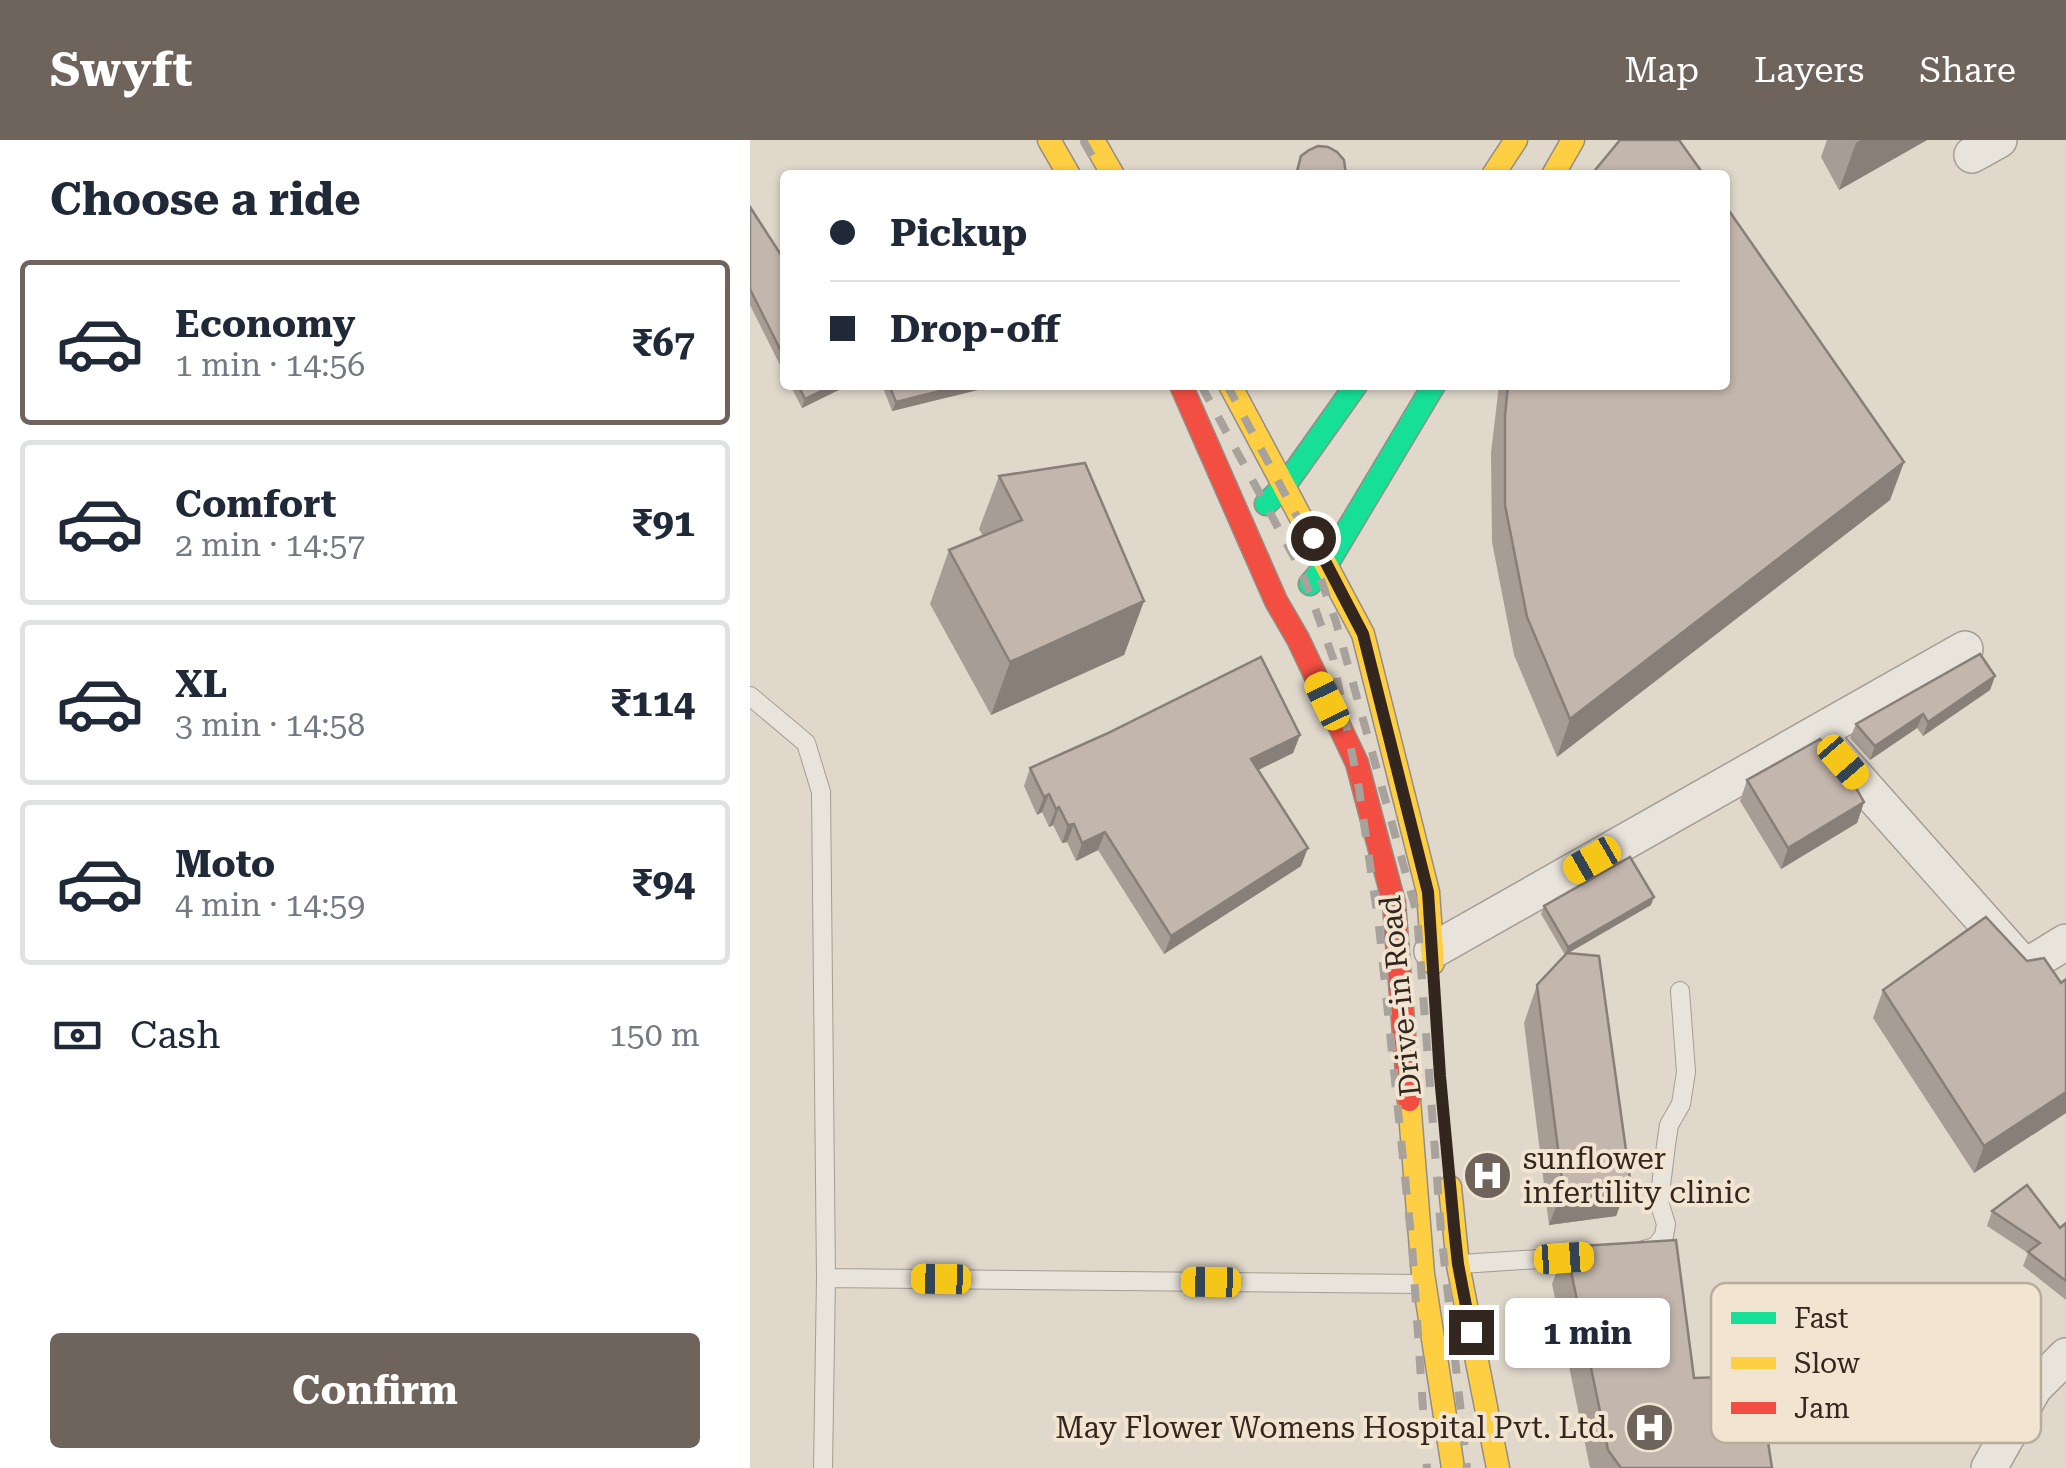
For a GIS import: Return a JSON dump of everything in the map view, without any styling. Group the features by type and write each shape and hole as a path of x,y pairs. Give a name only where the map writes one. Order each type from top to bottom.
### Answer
{"main road":[{"path":"1049,140 1066,170"},
{"path":"1093,140 1109,170"},
{"path":"1496,170 1516,140"},
{"path":"1556,170 1573,140"},
{"name":"Drive-in Road","path":"1183,390 1284,615 1357,763 1394,903 1425,1284 1453,1468"},
{"path":"1233,390 1363,634 1428,892 1434,986"},
{"path":"1243,526 1285,485 1352,390"},
{"path":"1284,615 1328,564 1431,390"},
{"path":"1449,1170 1458,1264 1498,1468"}],"street":[{"path":"1432,951 1965,650"},
{"path":"1817,732 2024,966 2066,942"},
{"path":"2041,1381 2066,1356"},
{"path":"1989,1468 2003,1443"}],"lane":[{"path":"750,696 806,742 821,792 826,1278 823,1468"},
{"path":"1616,1254 1636,1253 1655,1246 1664,1236 1666,1224 1659,1202 1666,1145 1669,1125 1681,1104 1686,1072 1680,991"},
{"path":"1458,1264 1596,1256"},
{"path":"826,1278 1425,1284"}],"building":[{"path":"1620,140 1679,140 1700,170 1595,170"},
{"path":"1328,147 1344,160 1345,170 1297,170 1301,156 1309,150"},
{"path":"750,207 780,253 780,349 750,289"},
{"path":"1730,212 1904,462 1570,719 1527,617 1505,505 1508,390 1730,390"},
{"path":"800,390 824,390 805,399"},
{"path":"891,390 944,390 896,402"},
{"path":"1085,463 1144,601 1010,662 949,550 1022,520 999,476"},
{"path":"1980,654 1995,676 1928,722 1923,714 1875,746 1856,724"},
{"path":"1261,657 1300,735 1251,759 1308,848 1171,936 1105,832 1082,843 1074,824 1068,825 1049,794 1044,797 1030,768"},
{"path":"1820,739 1841,762 1864,802 1788,848 1747,780"},
{"path":"1630,857 1654,897 1568,947 1544,906"},
{"path":"1986,917 2027,961 2044,958 2061,983 2066,979 2066,1092 1984,1146 1883,990"},
{"path":"1567,953 1599,956 1630,1179 1563,1188 1537,985"},
{"path":"2027,1185 2060,1228 2066,1223 2066,1281 2028,1252 2040,1243 1992,1211"},
{"path":"1676,1240 1694,1378 1711,1377 1711,1443 1768,1443 1772,1468 1621,1468 1608,1450 1566,1247"}],"railway":[{"path":"1083,140 1100,170"},
{"path":"1204,390 1302,572 1333,658 1359,789 1379,926 1412,1245 1427,1468"},
{"path":"1230,390 1302,526 1336,622 1417,914 1441,1231 1467,1468"}],"traffic: fast":[{"path":"1266,504 1285,485 1352,390"},
{"path":"1310,584 1327,564 1431,390"}],"traffic: slow":[{"path":"1049,140 1066,170"},
{"path":"1093,140 1110,170"},
{"path":"1496,170 1516,140"},
{"path":"1556,170 1573,140"},
{"path":"1233,390 1363,634 1428,892 1433,963"},
{"path":"1409,1100 1423,1274 1453,1468"},
{"path":"1450,1187 1458,1265 1498,1468"}],"traffic: jam":[{"path":"1183,390 1276,601 1357,763 1394,903 1409,1100"}],"place":[{"name":"sunflower infertility clinic","path":"1488,1175"},
{"name":"May Flower Womens Hospital Pvt. Ltd.","path":"1650,1427"}],"route":[{"path":"1313,538 1363,634 1428,892 1454,1227 1471,1332"}]}
